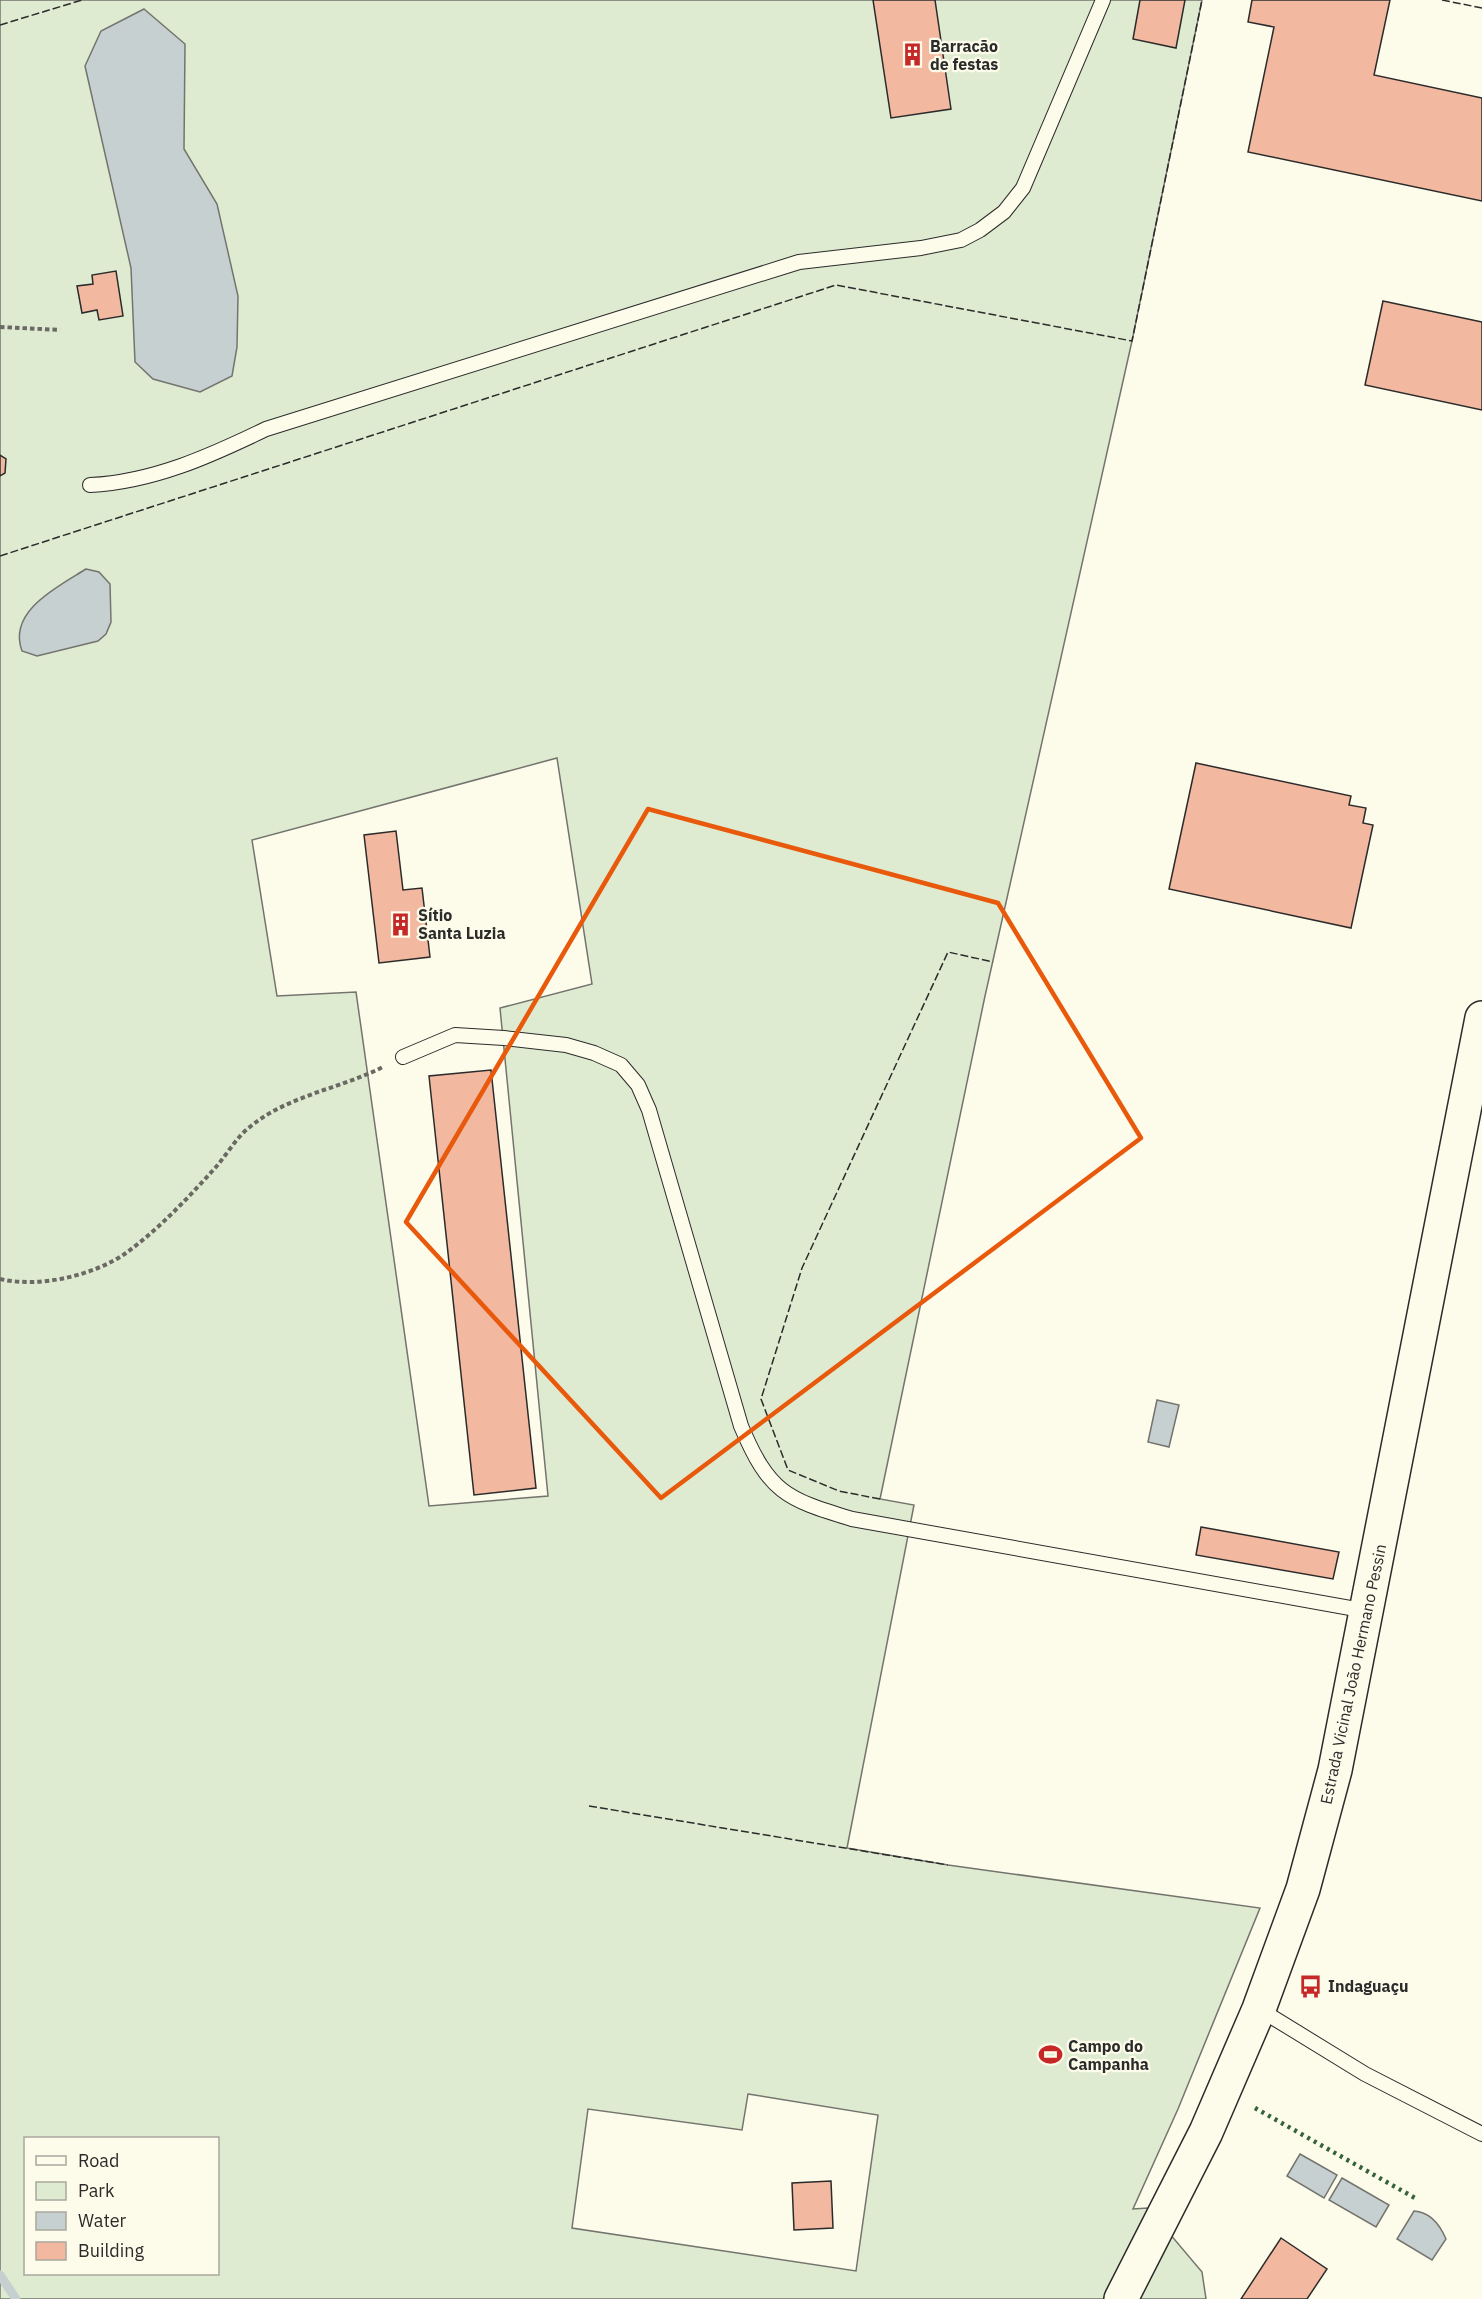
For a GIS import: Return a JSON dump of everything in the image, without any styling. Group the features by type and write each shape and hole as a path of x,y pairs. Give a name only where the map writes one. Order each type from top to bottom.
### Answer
{"main road":[{"name":"Estrada Vicinal João Hermano Pessin","path":"1121,2299 1206,2132 1259,2009 1289,1931 1313,1856 1335,1770 1482,1018"}],"lane":[{"path":"90,485 129,481 200,460 266,429 799,262 921,248 961,240 980,230 1004,212 1023,188 1103,0"},
{"path":"403,1057 455,1035 566,1045 594,1053 621,1065 638,1085 649,1110 741,1426 754,1457 767,1477 791,1498 852,1519 1367,1611"},
{"path":"1259,2009 1319,2048 1365,2074 1482,2134"}],"path":[{"path":"0,327 60,330"},
{"path":"0,1279 17,1283 60,1280 105,1264 125,1254 170,1216 215,1168 244,1132 282,1106 316,1091 368,1075 403,1057"}],"highlighted area":[{"path":"648,809 998,903 1141,1138 661,1498 406,1222"}],"green space":[{"path":"0,0 1202,0 1132,341 985,996 880,1499 914,1505 847,1848 948,1865 1260,1908 1178,2109 1133,2209 1148,2208 1202,2272 1206,2299 0,2299","holes":["557,758 592,984 500,1008 548,1496 429,1506 356,992 277,996 252,840","748,2094 878,2115 856,2271 572,2228 588,2109 742,2130"]}],"water":[{"path":"144,9 185,44 184,149 217,204 238,296 237,347 232,376 200,392 153,379 135,362 131,268 85,66 101,31"},
{"path":"86,569 99,572 110,584 111,622 106,634 98,641 37,656 22,651 19,637 22,624 29,612 38,601"},
{"path":"1157,1400 1179,1405 1169,1447 1148,1442"},
{"path":"1300,2154 1337,2175 1324,2198 1287,2176"},
{"path":"1342,2178 1389,2205 1376,2227 1329,2200"},
{"path":"1414,2211 1434,2220 1446,2239 1432,2260 1397,2239"}],"building":[{"name":"Barracão de festas","path":"873,0 935,0 951,109 891,118"},
{"path":"1140,0 1185,0 1176,48 1133,39"},
{"path":"1252,0 1390,0 1374,75 1482,98 1482,201 1248,152 1274,27 1248,22"},
{"path":"116,271 123,316 99,320 97,310 82,313 77,286 93,284 92,275"},
{"path":"1383,301 1482,322 1482,410 1365,385"},
{"path":"0,455 6,459 5,473 0,476"},
{"path":"1196,763 1351,796 1349,805 1366,808 1363,823 1373,825 1351,928 1169,889"},
{"name":"Sítio Santa Luzia","path":"396,831 403,890 422,888 430,957 379,963 364,835"},
{"path":"491,1070 536,1488 474,1495 429,1076"},
{"path":"1201,1527 1339,1552 1333,1579 1196,1555"},
{"path":"831,2181 833,2228 794,2230 792,2183"},
{"path":"1281,2238 1327,2269 1307,2299 1241,2299"}],"waterway":[{"path":"0,2275 16,2299"}],"hedge":[{"path":"1255,2108 1415,2198"}],"fence":[{"path":"0,25 82,0"},
{"path":"0,556 836,285 1132,341 1202,0"},
{"path":"1442,0 1482,8"},
{"path":"880,1499 839,1491 788,1470 761,1399 802,1268 948,952 993,962"},
{"path":"589,1806 948,1865"}],"place":[{"name":"Barracão de festas","path":"912,55"},
{"name":"Sítio Santa Luzia","path":"400,924"},
{"name":"Indaguaçu","path":"1310,1986"},
{"name":"Campo do Campanha","path":"1050,2055"}]}
